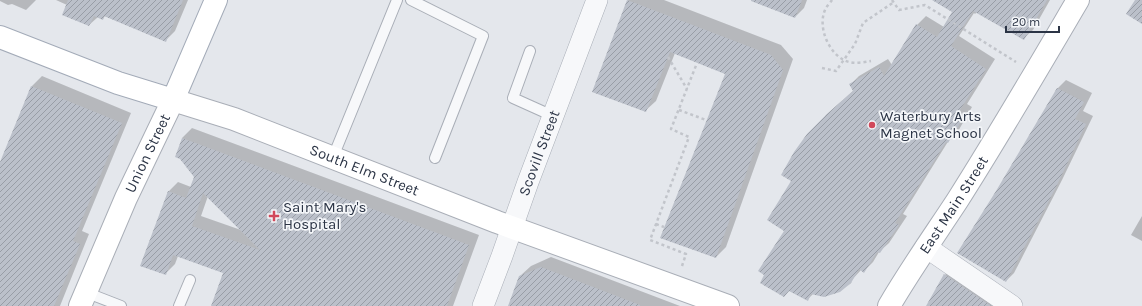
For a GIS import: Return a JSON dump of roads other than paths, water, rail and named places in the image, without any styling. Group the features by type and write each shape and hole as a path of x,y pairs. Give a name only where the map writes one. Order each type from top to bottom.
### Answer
{"main road":[{"name":"Union Street","path":"82,299 216,0"},
{"name":"East Main Street","path":"888,306 995,140 1078,0"},
{"name":"South Elm Street","path":"0,37 118,83 234,119 512,227 728,306"}],"street":[{"name":"Scovill Street","path":"483,306 597,0"},
{"path":"926,247 1012,306"}],"lane":[{"path":"333,157 397,0"},
{"path":"411,0 483,36 435,158"},
{"path":"530,51 513,98 553,116"},
{"path":"180,306 190,280"},
{"path":"82,299 121,306"}],"place":[{"name":"Waterbury Arts Magnet School","path":"872,125"},
{"name":"Saint Mary's Hospital","path":"274,216"}]}
